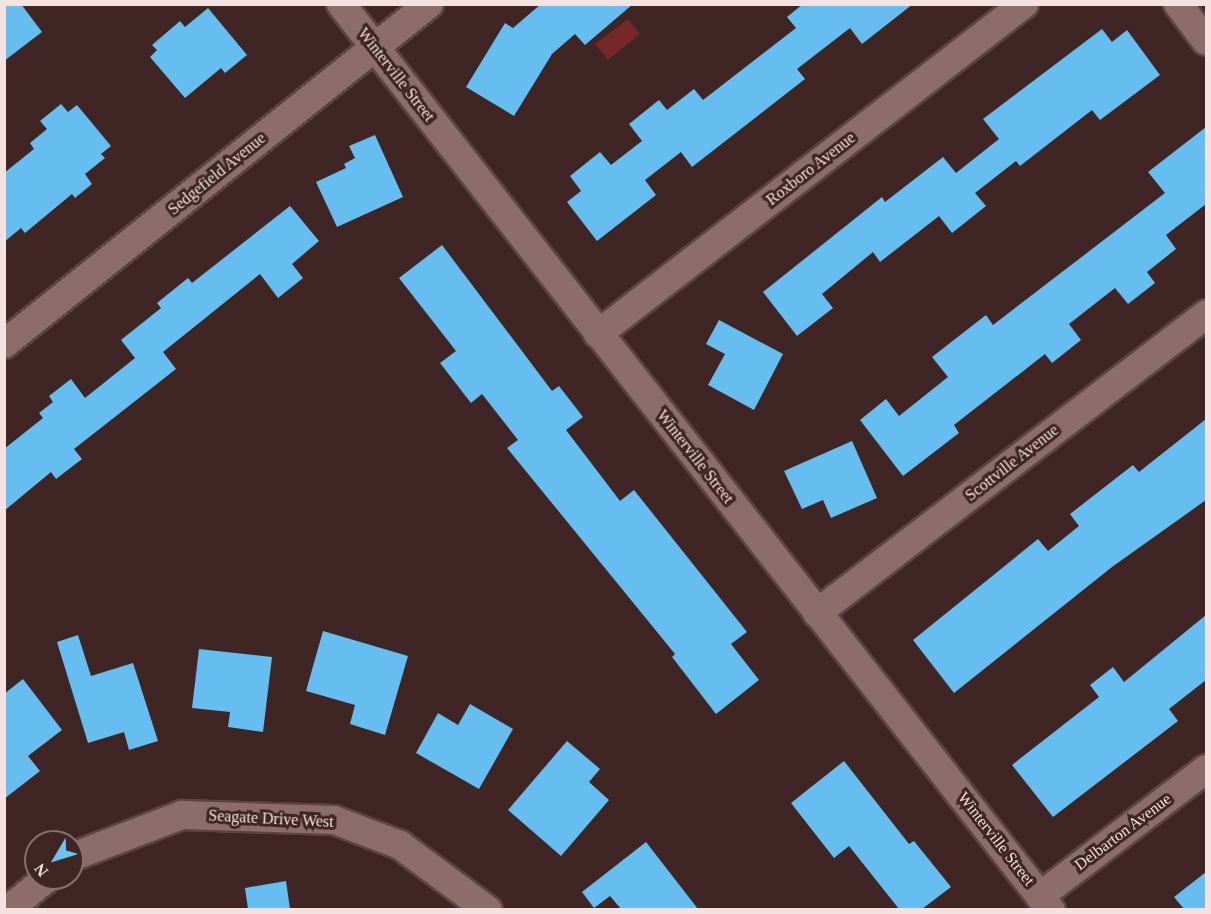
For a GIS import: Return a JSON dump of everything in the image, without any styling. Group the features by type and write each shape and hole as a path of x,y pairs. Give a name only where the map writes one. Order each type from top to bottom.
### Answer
{"street":[{"name":"Winterville Street","path":"340,4 1045,903"},
{"name":"Sedgefield Avenue","path":"4,344 429,4"},
{"name":"Roxboro Avenue","path":"598,334 1024,4"},
{"path":"1179,4 1206,41"},
{"name":"Scottville Avenue","path":"818,613 1206,314"},
{"name":"Delbarton Avenue","path":"1045,903 1206,769"},
{"name":"Seagate Drive West","path":"84,853 183,815 334,820 400,845 489,909"},
{"path":"8,909 32,890"}],"shaded area":[{"path":"628,19 640,34 608,60 595,44"}],"building":[{"path":"4,4 21,4 42,32 4,61"},
{"path":"541,4 633,4 585,45 575,34 552,54 514,116 466,87 505,23 513,28"},
{"path":"803,4 913,4 862,44 850,28 797,69 805,79 692,167 681,152 645,180 656,195 597,241 567,202 581,191 570,176 600,152 611,165 642,141 629,124 659,100 667,110 694,89 703,100 796,28 787,17"},
{"path":"208,8 247,55 225,73 221,68 185,98 150,57 157,50 152,45 180,21 185,27"},
{"path":"1102,29 1112,42 1127,30 1160,75 1100,120 1092,110 1020,166 1016,161 975,193 986,206 952,233 939,216 880,262 873,252 822,294 833,308 797,336 763,292 882,197 885,202 943,157 956,173 999,139 983,119"},
{"path":"61,104 68,112 77,105 111,146 101,154 105,158 85,174 92,184 75,198 72,194 25,233 21,228 4,242 4,173 34,149 30,143 47,129 40,121"},
{"path":"1206,127 1206,204 1166,235 1176,249 1147,272 1155,283 1128,304 1115,288 1069,324 1081,340 1052,363 1045,354 954,425 959,433 903,476 860,420 886,399 899,416 948,377 932,357 986,315 993,325 1165,193 1148,172"},
{"path":"375,135 403,197 337,227 316,182 346,168 344,164 355,158 349,146"},
{"path":"290,206 319,241 292,264 303,278 278,298 260,274 163,352 176,369 74,449 82,459 56,479 51,472 4,511 4,449 43,418 39,413 53,402 49,396 71,379 85,398 135,358 121,340 161,308 157,303 188,278 192,283"},
{"path":"442,245 552,391 559,386 583,417 566,430 620,501 634,490 747,632 731,644 759,680 716,714 672,657 675,654 507,448 518,440 482,394 471,403 440,363 456,351 399,278"},
{"path":"719,320 783,354 754,410 708,385 725,354 706,344"},
{"path":"1206,419 1206,500 1112,567 954,693 913,640 1038,539 1048,551 1079,526 1070,514 1133,465 1139,472"},
{"path":"852,441 877,498 831,518 823,500 802,509 784,471"},
{"path":"1206,615 1206,680 1169,709 1178,721 1053,817 1012,765 1099,697 1090,685 1113,667 1124,682"},
{"path":"323,631 408,656 385,735 350,724 355,705 306,691"},
{"path":"78,635 91,676 133,663 158,741 129,750 124,732 88,743 57,642"},
{"path":"199,649 272,657 263,732 228,727 230,712 192,708"},
{"path":"23,679 62,730 28,756 40,771 4,799 4,694"},
{"path":"470,704 513,729 479,789 416,753 438,713 458,725"},
{"path":"567,741 600,769 589,782 609,800 561,856 508,810"},
{"path":"844,761 909,844 914,841 951,887 922,909 899,909 849,846 834,858 791,803"},
{"path":"646,842 698,909 621,909 610,896 594,908 582,892"},
{"path":"1206,872 1206,909 1184,909 1174,897"},
{"path":"286,881 290,909 248,909 245,888"}]}
